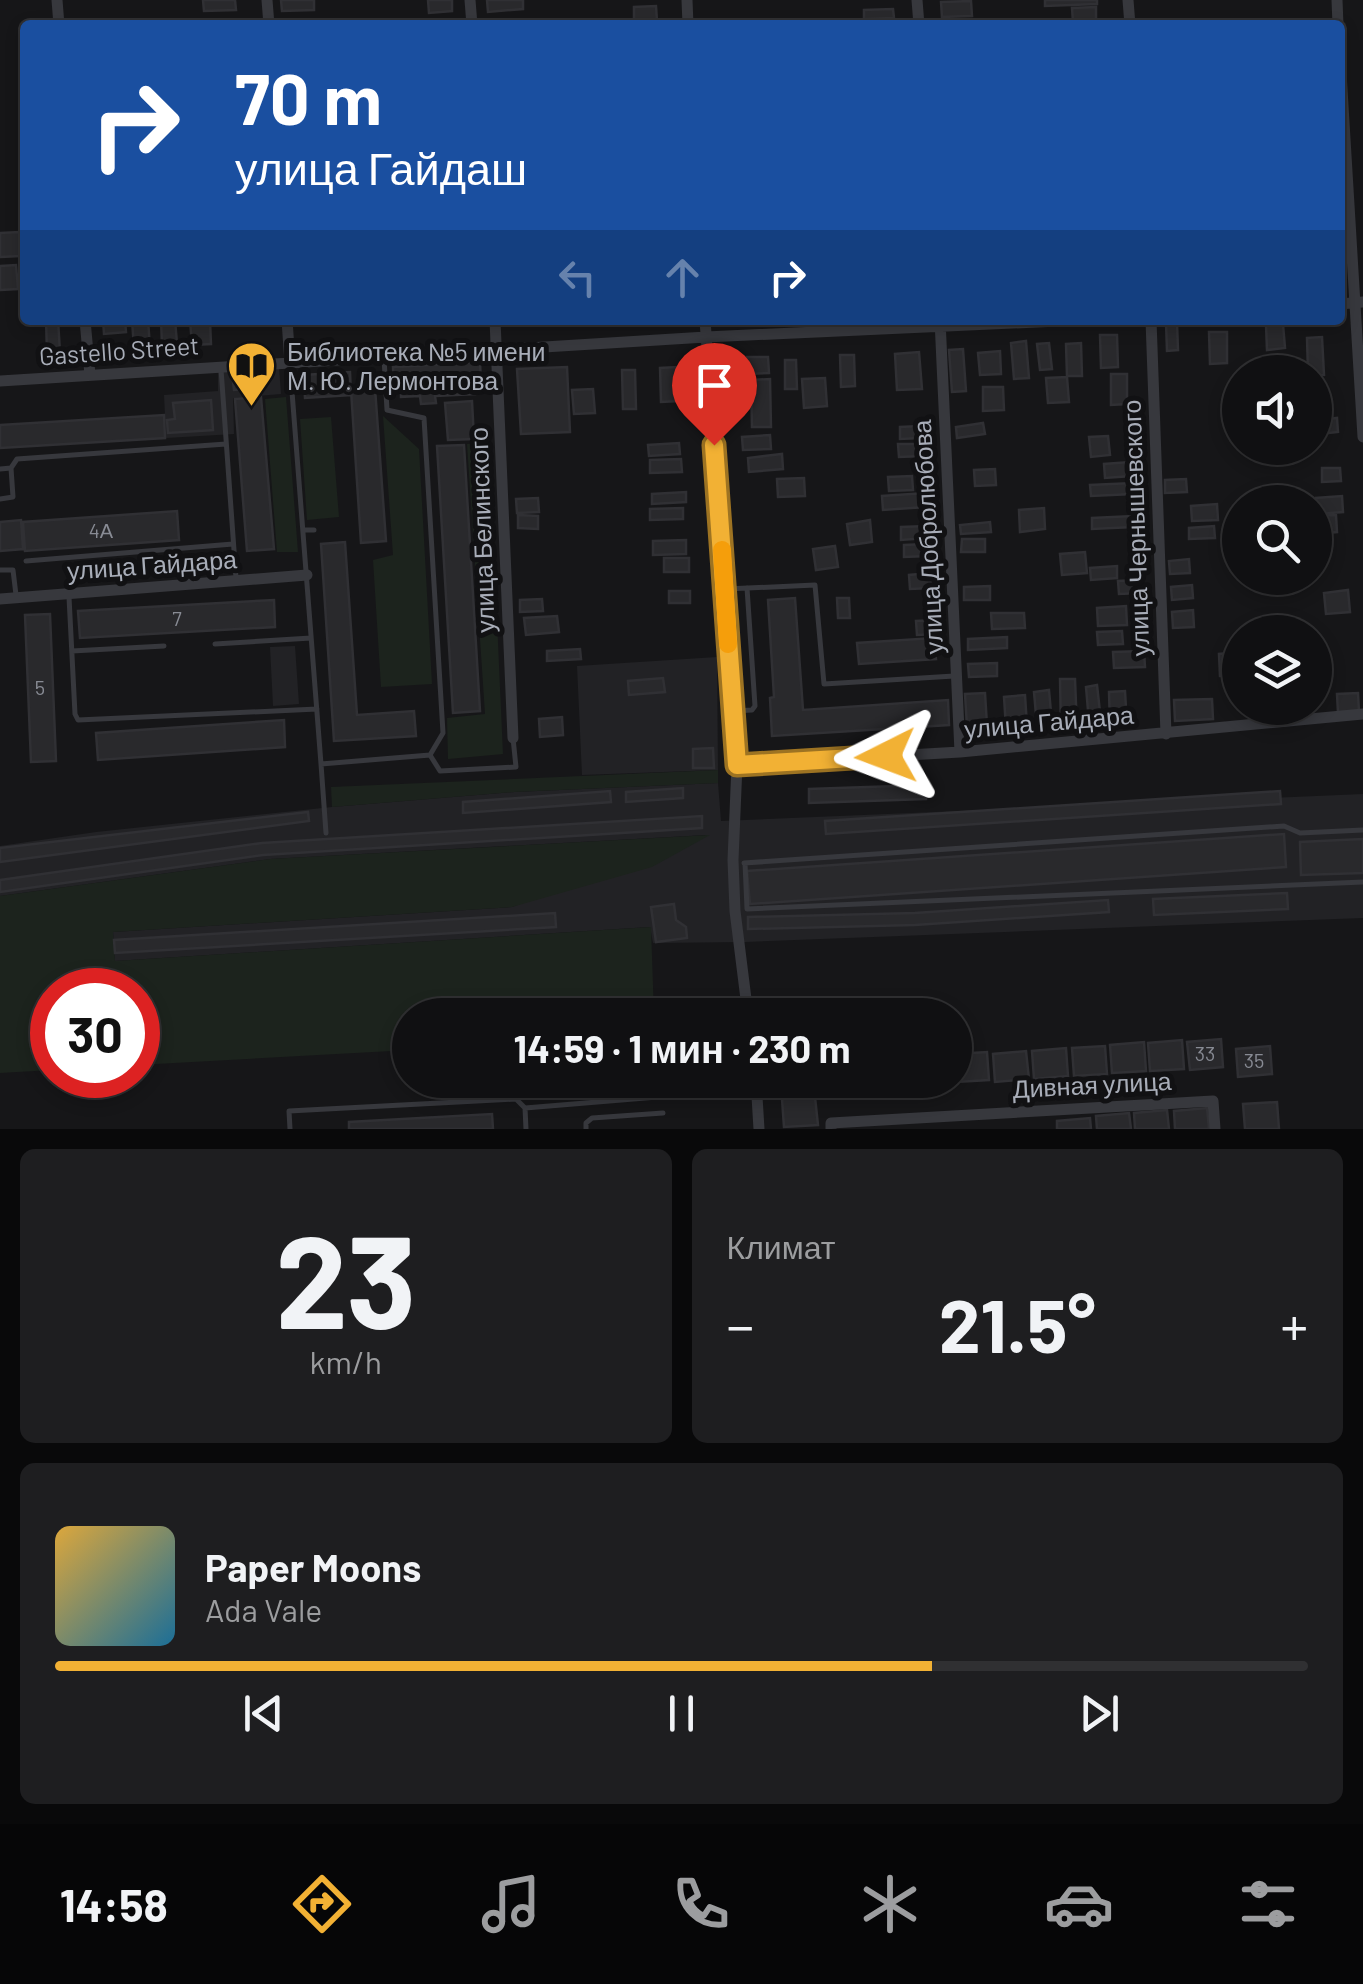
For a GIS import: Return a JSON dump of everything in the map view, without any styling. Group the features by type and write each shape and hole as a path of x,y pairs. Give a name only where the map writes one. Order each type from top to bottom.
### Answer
{"street":[{"path":"1345,121 1359,302 1363,438"},
{"path":"86,325 90,375"},
{"path":"287,325 290,363"},
{"name":"улица Белинского","path":"496,325 513,738"},
{"path":"706,325 737,765 739,864 735,910 746,998"},
{"name":"Gastello Street","path":"0,382 923,325"},
{"name":"улица Добролюбова","path":"941,325 960,752"},
{"name":"улица Чернышевского","path":"1151,325 1166,734"},
{"name":"улица Гайдара","path":"0,599 306,575"},
{"name":"улица Гайдара","path":"737,765 960,752 1363,714"},
{"path":"757,1098 759,1129"},
{"name":"Дивная улица","path":"831,1129 831,1123 1213,1101 1215,1129"}],"lane":[{"path":"384,358 388,410 424,418 443,733 430,755"},
{"path":"290,363 326,833"},
{"path":"221,367 236,581"},
{"path":"294,408 304,408"},
{"path":"0,499 13,495 11,468 18,459 226,444"},
{"path":"0,469 11,468"},
{"path":"302,530 314,530"},
{"path":"26,561 234,544"},
{"path":"0,570 13,570 16,598"},
{"path":"724,590 815,585 824,684 956,676"},
{"path":"733,711 752,710 755,706 747,588"},
{"path":"69,594 74,714 85,722 317,709"},
{"path":"215,644 312,638"},
{"path":"72,652 164,646"},
{"path":"430,755 440,771 516,767 513,738"},
{"path":"321,764 430,755"},
{"path":"1363,830 1300,833 1284,826 739,864 747,909 1363,882"},
{"path":"524,1108 650,1098"},
{"path":"290,1129 289,1112 516,1099 524,1108 526,1129"},
{"path":"586,1129 586,1122 592,1118 662,1113"}],"shaded area":[{"path":"279,367 281,394 233,398 234,434 166,438 164,395 218,391 218,372"},
{"path":"286,397 298,552 277,552 265,399"},
{"path":"383,416 419,449 432,684 381,687 373,560 393,555"},
{"path":"331,417 339,517 307,520 300,419"},
{"path":"489,442 503,754 448,759 447,718 485,714 467,444"},
{"path":"295,646 299,704 273,706 270,647"},
{"path":"717,657 718,770 582,775 577,666"},
{"path":"718,770 718,783 514,792 332,807 331,787"},
{"path":"718,783 721,821 1363,794 1363,918 745,942 653,943 650,927 115,961 113,932 512,907 707,835 271,859 0,896 0,846 332,807 514,792"},
{"path":"710,835 652,867 512,907 113,932 115,961 651,927 653,998 392,998 392,1051 160,1064 160,968 30,968 30,1071 0,1073 0,896 270,859"}],"building":[{"path":"203,0 235,0 236,10 204,11"},
{"path":"281,0 314,0 314,10 282,11"},
{"path":"428,0 452,0 452,11 429,13"},
{"path":"487,0 523,0 523,9 488,12"},
{"path":"1045,0 1097,0 1097,4 1045,6"},
{"path":"971,1 972,16 942,17 941,2"},
{"path":"656,6 657,20 634,20 634,7"},
{"path":"1096,7 1096,20 1073,20 1072,8"},
{"path":"893,9 894,18 864,19 864,10"},
{"path":"19,232 20,256 0,257 0,233"},
{"path":"16,265 18,289 0,290 0,266"},
{"path":"46,325 58,325 60,352 47,353"},
{"path":"103,325 125,325 126,332 104,334"},
{"path":"132,325 148,325 150,347 134,348"},
{"path":"161,325 175,325 177,343 162,344"},
{"path":"190,325 210,325 211,344 192,345"},
{"path":"1166,325 1177,325 1178,350 1167,351"},
{"path":"1266,325 1283,325 1285,348 1267,350"},
{"path":"1209,332 1227,332 1227,355 1222,355 1222,363 1210,364"},
{"path":"1100,335 1117,335 1118,367 1101,368"},
{"path":"1322,337 1323,355 1308,355 1307,338"},
{"path":"1026,341 1029,378 1014,379 1011,343"},
{"path":"1049,343 1052,369 1040,370 1037,344"},
{"path":"1081,343 1082,376 1067,376 1066,344"},
{"path":"963,349 966,391 952,392 949,350"},
{"path":"1000,351 1001,374 980,375 978,353"},
{"path":"919,352 922,389 897,390 895,354"},
{"path":"840,355 854,355 855,386 841,387"},
{"path":"747,357 768,357 769,373 747,374"},
{"path":"785,360 796,360 797,389 785,389"},
{"path":"480,362 481,383 474,384 475,394 435,396 436,403 421,404 420,396 401,397 401,391 394,392 393,367"},
{"path":"567,367 570,432 521,434 517,369"},
{"path":"677,367 679,401 661,402 660,368"},
{"path":"622,370 635,370 636,409 623,409"},
{"path":"258,371 259,388 234,390 232,373"},
{"path":"350,372 351,395 305,398 304,375"},
{"path":"1111,374 1127,374 1127,404 1111,405"},
{"path":"1067,377 1069,402 1048,403 1046,378"},
{"path":"825,378 827,406 804,408 802,379"},
{"path":"770,379 771,427 752,427 751,380"},
{"path":"983,387 1003,387 1004,410 983,411"},
{"path":"375,388 386,541 361,543 351,390"},
{"path":"593,389 595,413 574,414 572,390"},
{"path":"261,397 274,549 247,551 235,399"},
{"path":"211,400 213,430 168,433 167,420 175,419 173,403"},
{"path":"472,401 474,439 448,440 445,403"},
{"path":"164,415 165,438 0,448 0,425"},
{"path":"1337,418 1338,432 1332,433 1332,419"},
{"path":"983,423 985,434 957,438 956,427"},
{"path":"920,426 921,438 900,439 900,427"},
{"path":"770,435 771,449 743,450 742,437"},
{"path":"1108,436 1110,455 1091,457 1089,437"},
{"path":"679,443 680,454 649,456 648,445"},
{"path":"898,444 922,444 923,456 899,457"},
{"path":"464,445 480,711 453,713 437,446"},
{"path":"782,454 783,469 749,472 748,458"},
{"path":"681,459 682,472 650,473 650,460"},
{"path":"1130,462 1131,476 1105,478 1104,464"},
{"path":"1322,468 1340,468 1341,481 1322,482"},
{"path":"995,469 996,485 975,486 974,470"},
{"path":"912,476 913,490 889,491 888,477"},
{"path":"804,478 805,496 778,497 777,479"},
{"path":"1186,479 1187,492 1165,493 1165,480"},
{"path":"1133,483 1133,494 1091,496 1090,485"},
{"path":"686,492 686,502 652,504 652,494"},
{"path":"925,493 925,507 883,510 882,496"},
{"path":"1342,496 1343,512 1332,513 1332,497"},
{"path":"538,498 539,512 517,513 516,499"},
{"path":"1217,504 1218,520 1192,521 1191,506"},
{"path":"683,508 683,519 650,520 650,509"},
{"path":"1044,508 1045,529 1020,532 1019,510"},
{"path":"177,511 179,540 25,551 23,522"},
{"path":"518,515 538,516 538,529 518,528"},
{"path":"1332,515 1336,515 1337,532 1332,532"},
{"path":"1133,516 1133,527 1092,529 1092,518"},
{"path":"21,520 23,549 0,551 0,522"},
{"path":"870,520 872,542 850,545 847,524"},
{"path":"990,522 991,532 961,534 960,525"},
{"path":"927,526 927,538 901,540 901,527"},
{"path":"1214,526 1215,538 1189,539 1189,528"},
{"path":"962,539 985,539 985,552 961,552"},
{"path":"686,540 686,554 653,555 653,541"},
{"path":"345,542 357,715 414,711 416,736 334,741 321,544"},
{"path":"927,544 928,556 904,557 904,545"},
{"path":"835,546 838,567 816,570 813,549"},
{"path":"1085,552 1087,573 1062,575 1060,554"},
{"path":"664,558 689,558 689,572 664,572"},
{"path":"1189,559 1190,573 1170,574 1169,561"},
{"path":"1117,566 1117,578 1091,580 1090,568"},
{"path":"930,573 931,588 910,589 909,575"},
{"path":"1139,580 1140,593 1119,594 1118,581"},
{"path":"1192,585 1193,598 1172,600 1171,587"},
{"path":"990,586 990,600 964,600 964,587"},
{"path":"1348,590 1350,612 1326,614 1324,595"},
{"path":"669,591 690,591 690,603 669,603"},
{"path":"795,598 803,710 948,700 949,725 772,736 770,698 774,697 768,600"},
{"path":"837,598 849,598 850,618 838,618"},
{"path":"542,599 543,611 520,612 520,600"},
{"path":"274,600 275,627 80,638 78,611"},
{"path":"1126,606 1127,625 1098,626 1097,608"},
{"path":"1193,610 1194,627 1173,628 1172,612"},
{"path":"991,613 1024,613 1025,628 992,629"},
{"path":"50,614 56,761 31,762 25,615"},
{"path":"557,616 559,632 526,635 524,618"},
{"path":"935,620 936,634 917,635 916,621"},
{"path":"1122,631 1123,644 1098,645 1097,632"},
{"path":"1007,637 1007,648 968,650 968,639"},
{"path":"934,638 936,659 859,664 857,643"},
{"path":"580,649 581,659 547,661 547,651"},
{"path":"1144,651 1145,667 1114,668 1113,652"},
{"path":"997,663 997,676 969,677 968,664"},
{"path":"663,678 665,692 629,695 628,681"},
{"path":"1060,679 1075,679 1077,729 1061,730"},
{"path":"1097,685 1101,721 1089,722 1086,687"},
{"path":"1049,690 1052,724 1037,726 1034,692"},
{"path":"1125,691 1127,725 1110,726 1109,692"},
{"path":"985,693 987,725 967,727 965,694"},
{"path":"1358,693 1359,712 1338,713 1337,694"},
{"path":"1025,695 1027,726 1006,728 1004,697"},
{"path":"1212,699 1213,719 1175,721 1174,700"},
{"path":"562,717 563,735 540,737 539,719"},
{"path":"284,720 285,747 98,760 96,733"},
{"path":"713,748 714,768 693,768 693,749"},
{"path":"926,785 926,799 809,803 809,789"},
{"path":"683,788 683,798 626,802 626,792"},
{"path":"610,791 611,802 463,813 463,802"},
{"path":"1280,791 1281,804 826,834 825,821"},
{"path":"308,812 309,821 0,862 0,848"},
{"path":"702,816 702,828 263,855 0,892 0,880 262,843"},
{"path":"1284,834 1286,867 750,904 747,871"},
{"path":"1363,839 1363,873 1301,875 1300,842"},
{"path":"1287,893 1288,909 1154,915 1153,899"},
{"path":"1108,900 1109,912 915,925 748,929 748,917 915,913"},
{"path":"674,904 676,920 686,927 687,938 656,942 651,907"},
{"path":"555,913 556,927 115,953 114,940"},
{"path":"1221,1039 1223,1067 1190,1070 1187,1042"},
{"path":"1182,1040 1184,1069 1150,1071 1148,1043"},
{"path":"1144,1042 1146,1071 1112,1073 1110,1045"},
{"path":"1105,1046 1107,1074 1074,1076 1072,1048"},
{"path":"1270,1046 1272,1074 1238,1077 1236,1049"},
{"path":"1066,1048 1068,1076 1034,1079 1032,1051"},
{"path":"1026,1051 1029,1079 995,1082 993,1054"},
{"path":"987,1052 989,1080 972,1081 972,1053"},
{"path":"815,1098 818,1125 784,1127 782,1099"},
{"path":"1277,1102 1279,1129 1245,1129 1243,1104"},
{"path":"1207,1108 1209,1129 1175,1129 1174,1111"},
{"path":"1167,1110 1169,1129 1135,1129 1134,1113"},
{"path":"1129,1113 1131,1129 1097,1129 1096,1116"},
{"path":"492,1114 493,1129 349,1129 349,1122"},
{"path":"1090,1118 1091,1129 1057,1129 1057,1121"}],"slow traffic":[{"path":"722,550 728,644"}],"place":[{"name":"Библиотека №5 имени М. Ю. Лермонтова","path":"252,408"}],"route":[{"path":"714,445 737,765 886,756"}]}
